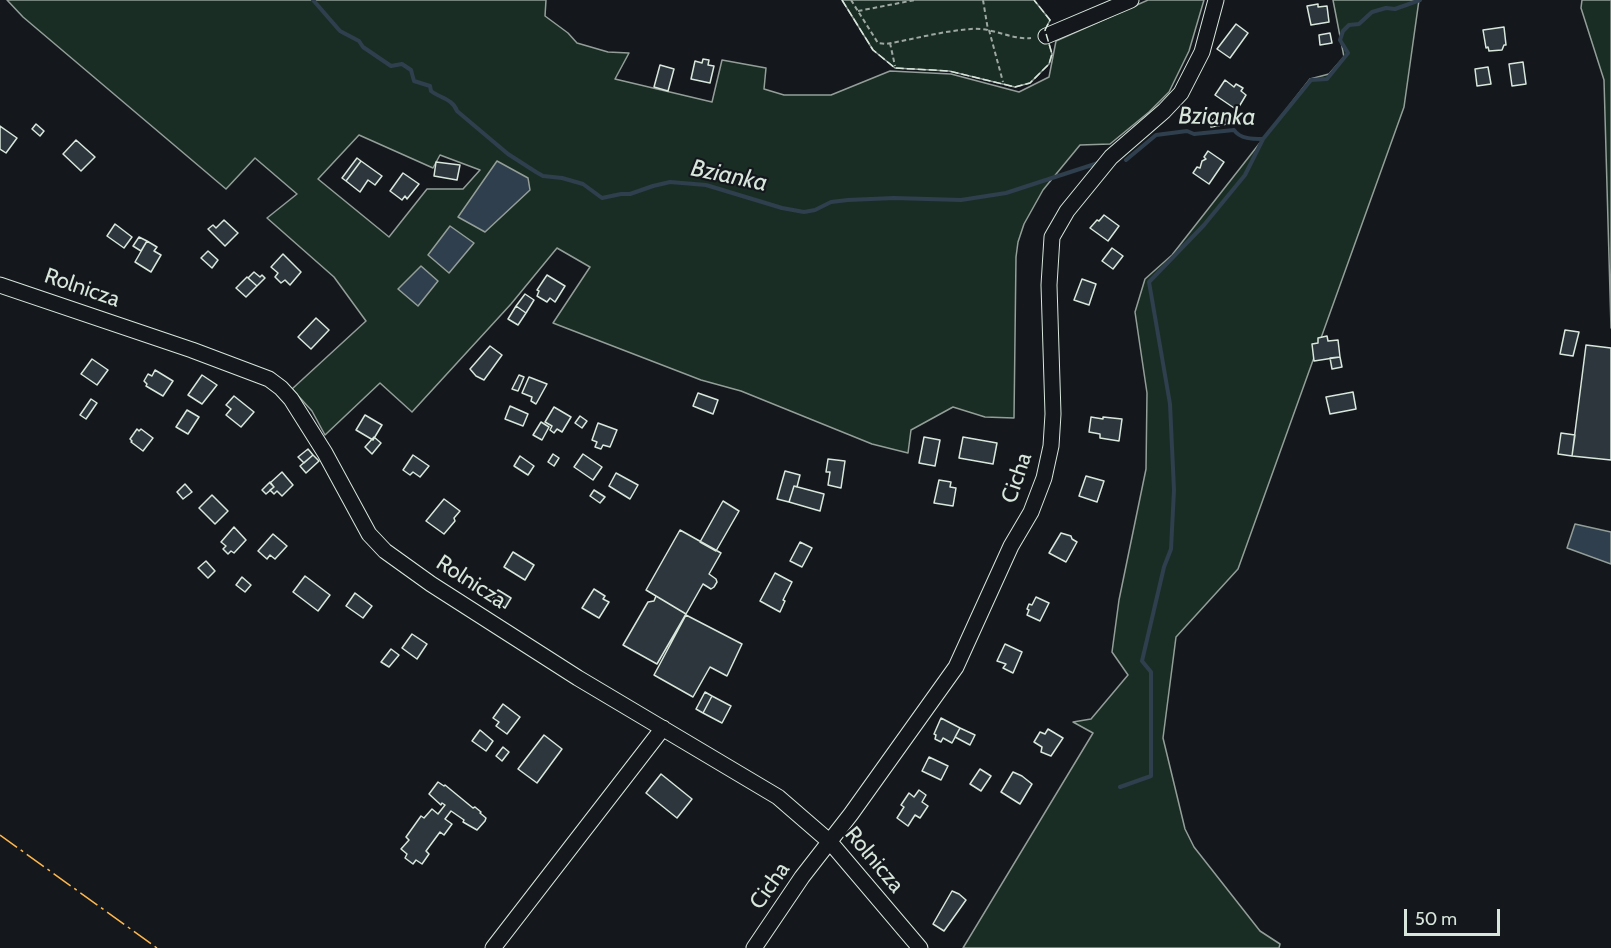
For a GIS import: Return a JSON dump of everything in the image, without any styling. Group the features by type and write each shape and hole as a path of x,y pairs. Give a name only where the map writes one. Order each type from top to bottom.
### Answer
{"street":[{"path":"1046,36 1131,0"},
{"name":"Cicha","path":"754,948 802,878 956,667 1007,555 1031,512 1044,478 1051,446 1053,414 1049,285 1052,237 1067,211 1111,156 1164,111 1181,93 1202,52 1216,0"},
{"name":"Rolnicza","path":"0,285 109,320 269,379 291,399 325,453 369,534 385,551 431,584 578,678 778,797 830,842 920,948"},
{"path":"493,948 663,728"}],"path":[{"path":"851,0 878,43 890,44 972,28 1023,39 1046,36"},
{"path":"858,11 915,0"},
{"path":"983,0 1003,82"},
{"path":"890,44 895,66"}],"green space":[{"path":"7,0 546,0 545,16 568,33 577,43 608,52 629,53 615,79 712,102 722,60 766,68 764,89 784,95 831,95 890,71 951,74 1019,92 1049,77 1056,41 1148,0 1204,0 1189,51 1169,92 1110,144 1080,145 1043,190 1024,224 1016,257 1014,418 985,417 953,407 911,430 908,453 872,444 741,391 701,380 553,323 590,267 557,248 511,304 412,412 380,383 325,435 312,411 292,389 366,321 334,277 267,218 297,194 255,158 226,189 23,17","holes":["359,135 433,168 440,155 480,170 463,189 427,189 389,237 318,179"]},
{"path":"842,0 1034,0 1050,20 1045,30 1052,54 1049,64 1030,83 1015,87 949,71 895,68 873,50"},
{"path":"1333,0 1419,0 1404,107 1238,569 1176,637 1163,738 1185,829 1194,847 1260,931 1280,944 1279,948 963,948 1093,733 1073,722 1091,719 1128,675 1112,652 1119,600 1146,469 1147,393 1135,312 1145,279 1172,255 1310,79 1329,74 1344,57"},
{"path":"1582,0 1611,0 1611,328 1604,80 1581,8"}],"water":[{"path":"497,161 528,178 530,190 485,232 458,217"},
{"path":"450,226 474,243 449,273 428,255"},
{"path":"421,266 438,281 418,306 398,289"},
{"path":"1575,524 1611,532 1611,564 1567,548"}],"building":[{"path":"1318,4 1318,7 1327,6 1329,22 1311,25 1307,6"},
{"path":"1236,24 1248,33 1230,58 1217,49"},
{"path":"1504,27 1506,45 1502,50 1489,51 1488,47 1486,48 1483,30"},
{"path":"1330,33 1332,43 1320,45 1319,35"},
{"path":"703,59 709,60 708,65 714,66 710,83 691,79 695,61 702,63"},
{"path":"1523,62 1526,84 1512,86 1509,64"},
{"path":"660,65 674,69 668,91 654,87"},
{"path":"1488,67 1491,84 1477,86 1475,69"},
{"path":"1225,80 1234,87 1236,84 1243,88 1241,91 1246,95 1237,110 1215,95"},
{"path":"1225,116 1227,124 1211,127 1210,120"},
{"path":"36,124 44,131 40,136 32,129"},
{"path":"0,126 17,138 6,153 0,149"},
{"path":"76,140 95,157 81,171 63,154"},
{"path":"1208,151 1224,162 1209,184 1193,173 1197,167 1200,168"},
{"path":"357,158 361,161 346,181 342,178"},
{"path":"361,161 382,176 375,185 368,180 360,192 346,181"},
{"path":"436,162 460,165 457,180 434,176"},
{"path":"403,173 419,184 407,199 405,196 402,200 390,191"},
{"path":"1104,215 1119,226 1108,241 1090,228"},
{"path":"224,220 238,233 225,246 208,229 213,225 216,228"},
{"path":"115,224 132,237 124,248 107,236"},
{"path":"139,237 147,241 141,251 133,246"},
{"path":"147,241 157,247 154,251 161,255 151,272 135,262"},
{"path":"1112,248 1123,256 1113,269 1102,261"},
{"path":"208,251 218,260 212,268 201,258"},
{"path":"283,254 301,272 290,285 285,280 281,283 275,277 278,273 271,267"},
{"path":"254,272 265,278 257,286 248,278"},
{"path":"547,275 565,286 555,302 550,298 547,302 537,296 539,291 537,290"},
{"path":"247,277 257,286 246,297 236,288"},
{"path":"1082,279 1096,284 1089,305 1074,300"},
{"path":"525,294 534,300 526,313 516,306"},
{"path":"516,306 526,313 518,325 508,319"},
{"path":"316,318 329,330 311,349 298,337"},
{"path":"1565,330 1579,332 1573,356 1560,354"},
{"path":"1327,336 1328,341 1338,340 1340,357 1314,361 1312,344 1318,343 1318,338"},
{"path":"1586,345 1611,348 1611,460 1572,456"},
{"path":"490,346 502,355 484,380 470,369"},
{"path":"1340,357 1342,367 1332,369 1330,358"},
{"path":"92,359 108,370 97,385 81,374"},
{"path":"155,370 173,381 163,396 146,386 144,381 148,374 152,376"},
{"path":"202,375 217,385 202,404 188,395"},
{"path":"519,375 524,377 518,391 512,389"},
{"path":"529,377 547,384 536,404 531,401 532,397 522,393"},
{"path":"1353,392 1356,409 1330,414 1326,397"},
{"path":"698,393 718,400 713,414 693,406"},
{"path":"234,396 254,412 241,427 226,415 231,409 226,405"},
{"path":"91,399 97,403 86,419 80,415"},
{"path":"510,406 528,414 523,426 505,419"},
{"path":"554,407 571,417 562,432 557,429 554,433 550,430 552,426 545,422"},
{"path":"187,410 199,417 188,434 176,427"},
{"path":"365,415 382,425 373,440 356,430"},
{"path":"580,416 587,421 582,428 575,423"},
{"path":"1091,417 1122,419 1119,441 1100,438 1100,434 1089,432"},
{"path":"541,422 549,427 542,440 533,435"},
{"path":"598,423 617,430 610,447 603,445 601,449 595,447 597,442 592,440"},
{"path":"137,429 139,431 141,429 153,438 143,451 130,439"},
{"path":"1561,433 1575,435 1572,456 1558,454"},
{"path":"374,437 381,443 372,454 365,447"},
{"path":"924,437 940,440 935,466 919,463"},
{"path":"963,437 997,443 993,464 959,458"},
{"path":"308,449 313,455 304,463 298,457"},
{"path":"553,454 559,458 554,466 548,462"},
{"path":"583,454 602,467 593,480 574,467"},
{"path":"313,455 319,461 306,473 300,466"},
{"path":"413,455 429,466 420,477 413,472 410,475 403,470"},
{"path":"520,456 534,466 528,475 514,466"},
{"path":"828,459 845,461 841,488 828,485 830,472 826,472"},
{"path":"785,471 800,475 789,502 777,499"},
{"path":"282,472 293,485 282,496 277,491 274,494 270,490 274,487 270,483"},
{"path":"616,473 638,485 630,499 609,486"},
{"path":"1086,476 1104,481 1097,502 1079,496"},
{"path":"939,480 951,482 950,487 956,488 953,506 934,503"},
{"path":"270,482 274,487 266,494 262,490"},
{"path":"185,484 192,492 183,499 177,492"},
{"path":"794,486 824,494 820,511 789,502"},
{"path":"594,490 605,497 600,503 590,496"},
{"path":"212,495 228,511 215,524 199,508"},
{"path":"444,499 460,511 444,534 426,521"},
{"path":"723,501 739,511 716,551 700,542"},
{"path":"234,527 246,540 234,553 231,551 228,554 223,549 226,546 221,542"},
{"path":"680,530 721,553 709,574 717,582 711,589 703,584 686,614 646,590"},
{"path":"1061,533 1071,536 1077,542 1066,562 1049,553"},
{"path":"273,534 287,546 275,559 270,555 267,559 258,551"},
{"path":"800,542 812,548 802,567 790,561"},
{"path":"513,552 534,565 525,580 504,567"},
{"path":"206,561 215,571 208,578 198,568"},
{"path":"775,573 792,582 780,612 760,601"},
{"path":"305,576 330,595 318,611 293,592"},
{"path":"242,577 251,585 245,592 236,585"},
{"path":"594,589 605,596 603,599 609,602 599,618 582,608"},
{"path":"498,590 511,598 505,608 492,600"},
{"path":"355,593 372,606 363,618 346,606"},
{"path":"656,596 686,614 657,664 623,645 648,602 654,601"},
{"path":"1036,597 1049,603 1040,621 1027,615 1029,604 1032,605"},
{"path":"686,615 742,644 727,676 710,667 693,697 654,675"},
{"path":"412,634 427,644 417,659 402,648"},
{"path":"1005,644 1022,652 1013,673 1003,668 1006,664 997,661"},
{"path":"391,649 399,655 389,667 381,662"},
{"path":"705,692 712,696 703,713 696,709"},
{"path":"712,696 731,706 722,723 703,713"},
{"path":"503,704 520,717 507,734 496,726 499,722 493,718"},
{"path":"941,718 960,728 952,743 943,738 941,742 935,739 934,734"},
{"path":"960,728 975,735 970,745 955,737"},
{"path":"1048,729 1063,738 1051,756 1041,752 1042,747 1034,742 1040,732 1045,734"},
{"path":"480,730 493,741 486,751 472,741"},
{"path":"544,735 562,749 537,783 518,769"},
{"path":"503,747 509,752 502,761 496,756"},
{"path":"929,757 948,766 941,780 922,771"},
{"path":"980,769 991,776 981,791 970,784"},
{"path":"1013,772 1032,784 1020,804 1001,792"},
{"path":"661,774 692,799 677,818 646,793"},
{"path":"438,782 473,808 475,807 486,818 477,830 463,822 464,820 451,811 445,819 452,824 444,835 440,832 426,851 429,854 422,864 416,860 413,864 405,858 407,854 401,849 409,840 406,837 421,816 424,818 432,809 438,814 445,805 442,803 441,805 429,794"},
{"path":"919,790 926,795 922,802 928,806 920,818 915,815 908,826 897,818 904,807 901,805 909,793 914,797"},
{"path":"952,891 966,900 944,931 933,924"}],"waterway":[{"name":"Bzianka","path":"313,0 340,31 359,41 363,47 391,66 402,64 411,70 414,81 430,86 431,91 453,104 457,111 508,154 543,176 583,184 602,198 630,194 670,182 706,185 782,208 804,212 815,210 831,202 848,200 894,198 961,200 1006,193 1098,163"},
{"name":"Bzianka","path":"1126,160 1156,135 1187,131 1194,134 1234,130 1243,137 1263,139 1311,80 1327,79 1348,53 1340,40 1343,31 1349,25 1359,24 1372,12 1386,8 1395,9 1420,0"},
{"path":"1120,787 1151,776 1151,672 1142,661 1164,567 1171,549 1174,490 1170,404 1149,282 1204,225 1245,175 1263,139"}],"fence":[{"path":"842,0 873,50 895,68 949,71 1015,87 1030,83 1049,64 1052,54 1045,30 1050,20 1034,0"}],"power":[{"path":"0,835 157,948"}]}
